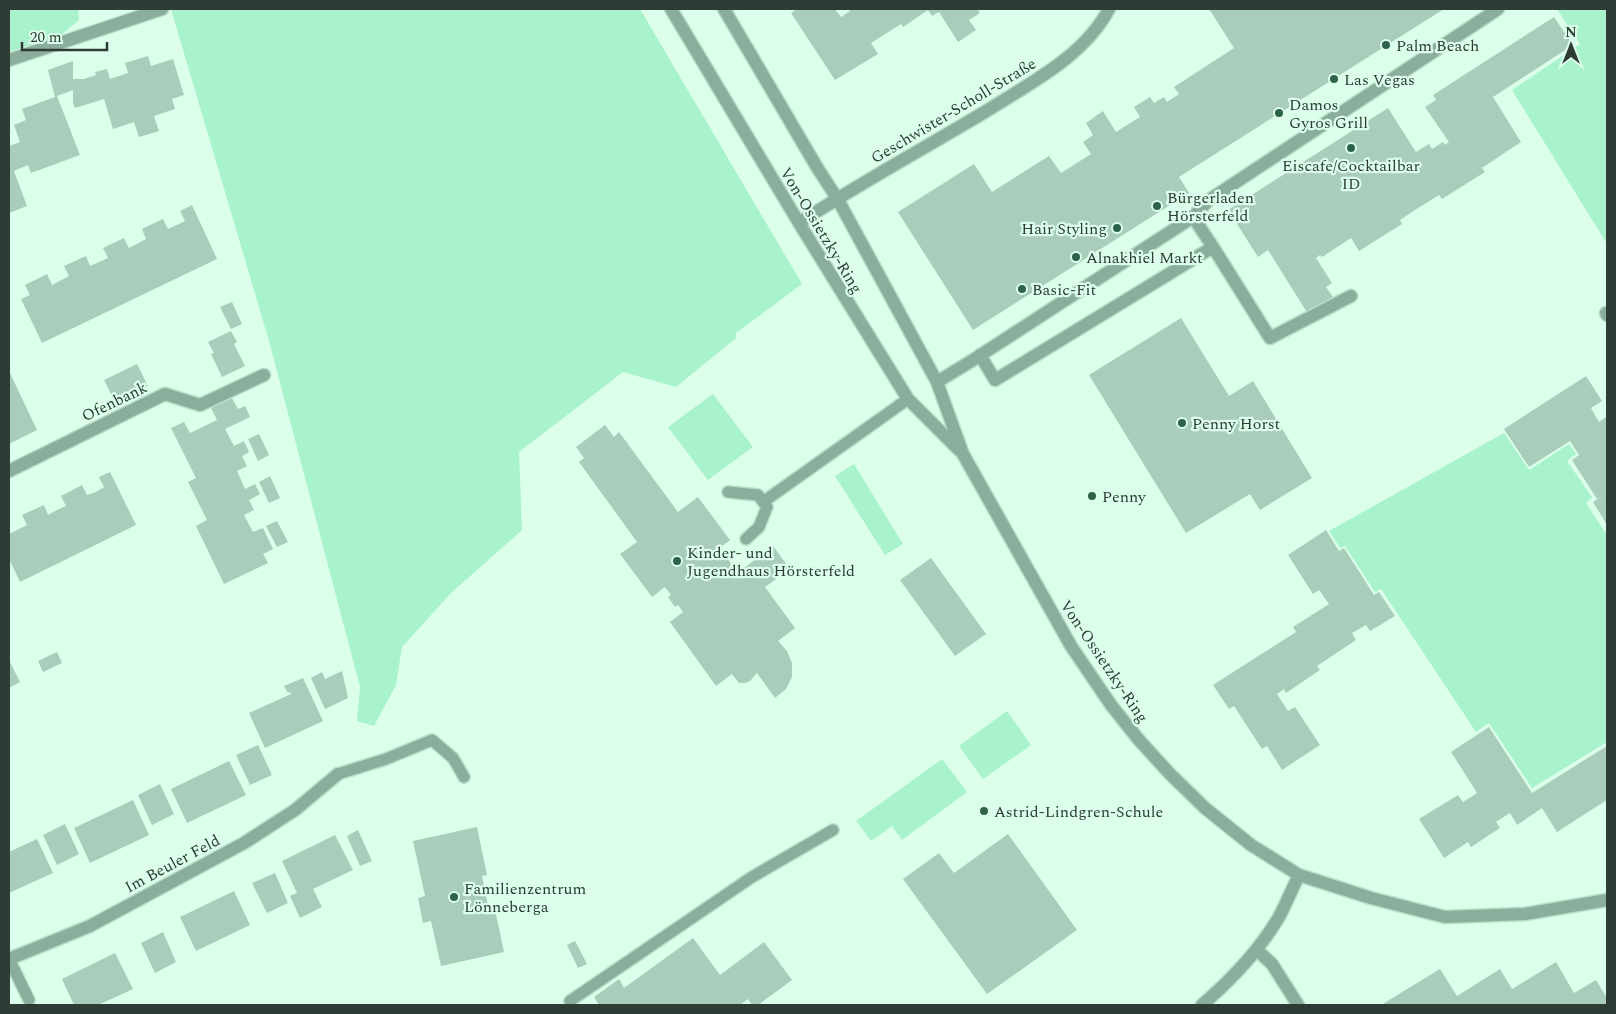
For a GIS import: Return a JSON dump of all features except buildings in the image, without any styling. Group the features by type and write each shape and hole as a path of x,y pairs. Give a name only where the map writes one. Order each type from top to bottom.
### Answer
{"street":[{"name":"Von-Ossietzky-Ring","path":"671,9 798,223 908,399 963,454"},
{"name":"Von-Ossietzky-Ring","path":"724,9 837,198 937,382 963,454 1071,646 1111,705 1170,774 1205,808 1251,845 1299,875 1371,898 1445,917 1525,914 1607,900"},
{"name":"Geschwister-Scholl-Straße","path":"798,223 837,198 957,129 1074,53 1089,39 1110,9"},
{"path":"937,382 1193,217 1209,200 1498,9"},
{"path":"9,60 162,10"},
{"path":"1193,217 1214,247 1270,338 1352,296"},
{"path":"980,355 995,380 1214,247"},
{"name":"Ofenbank","path":"9,471 165,394 200,405 264,375"},
{"name":"Im Beuler Feld","path":"9,959 90,926 244,843 295,810 338,774"},
{"path":"1202,1005 1257,950 1279,917 1299,875"},
{"path":"1257,950 1272,964 1298,1005"}],"lane":[{"path":"763,502 908,399"},
{"path":"728,492 758,495 766,507 759,527 746,539"},
{"path":"338,774 386,759 432,740 453,758 464,777"},
{"path":"570,1001 752,877 833,830"},
{"path":"9,959 29,1000"}],"green space":[{"path":"9,9 78,9 79,20 62,34 9,52"},
{"path":"171,9 640,9 802,284 736,333 736,338 676,387 623,372 519,452 522,530 451,593 402,647 396,685 374,726 357,721 360,687 269,341"},
{"path":"1557,9 1607,9 1607,244 1512,90 1580,44"},
{"path":"713,394 753,447 708,480 668,427"},
{"path":"1504,433 1529,470 1569,444 1576,454 1567,461 1592,497 1586,503 1607,535 1607,742 1532,788 1489,723 1476,732 1381,589 1375,592 1345,546 1340,548 1329,531"},
{"path":"854,464 903,544 885,555 835,476"},
{"path":"1007,711 1031,745 983,779 959,746"},
{"path":"942,759 967,792 902,840 892,826 871,841 856,821"}],"place":[{"name":"Palm Beach","path":"1386,45"},
{"name":"Las Vegas","path":"1334,79"},
{"name":"Damos Gyros Grill","path":"1279,113"},
{"name":"Eiscafe/Cocktailbar ID","path":"1351,148"},
{"name":"Bürgerladen Hörsterfeld","path":"1157,206"},
{"name":"Hair Styling","path":"1117,228"},
{"name":"Alnakhiel Markt","path":"1076,257"},
{"name":"Basic-Fit","path":"1022,289"},
{"name":"Penny Horst","path":"1182,423"},
{"name":"Penny","path":"1092,496"},
{"name":"Kinder- und Jugendhaus Hörsterfeld","path":"677,561"},
{"name":"Astrid-Lindgren-Schule","path":"984,811"},
{"name":"Familienzentrum Lönneberga","path":"454,897"}]}
